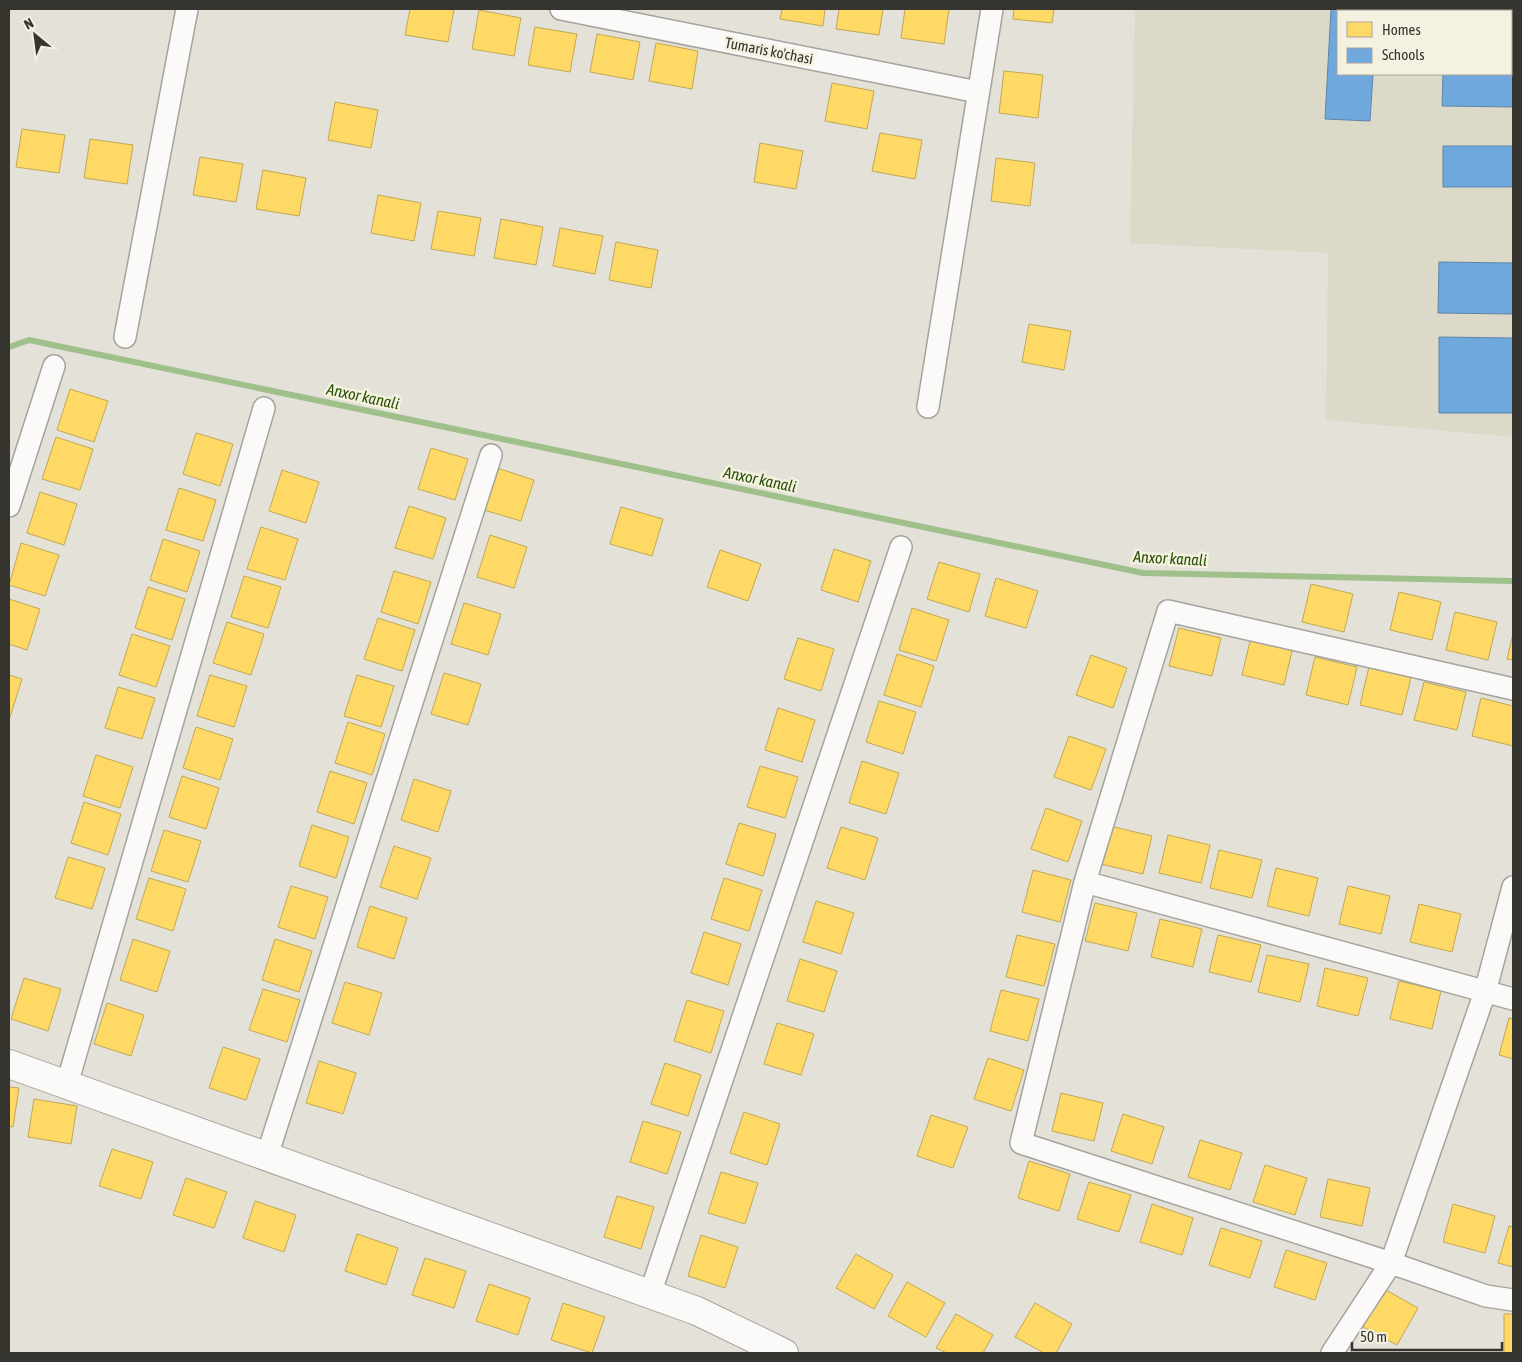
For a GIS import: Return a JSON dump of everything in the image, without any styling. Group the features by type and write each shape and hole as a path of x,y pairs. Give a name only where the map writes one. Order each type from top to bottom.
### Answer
{"street":[{"path":"124,337 187,9"},
{"name":"Tumaris ko'chasi","path":"561,9 978,92"},
{"path":"928,407 992,9"},
{"path":"9,506 54,366"},
{"path":"67,1084 264,408"},
{"path":"267,1156 491,455"},
{"path":"650,1294 902,547"},
{"path":"1513,690 1168,611 1085,882 1021,1143 1391,1263 1486,1296 1513,1300"},
{"path":"1085,882 1513,999"},
{"path":"1332,1353 1391,1263 1485,992 1513,887"},
{"path":"9,1064 697,1311 784,1353"}],"shaded area":[{"path":"1135,9 1513,9 1513,437 1326,420 1328,253 1130,243"}],"building: Homes":[{"path":"410,9 454,9 448,42 405,35"},
{"path":"782,9 825,9 823,26 780,19"},
{"path":"839,9 883,9 879,35 836,29"},
{"path":"905,9 949,9 944,44 901,38"},
{"path":"1014,9 1054,9 1052,23 1013,19"},
{"path":"479,10 521,18 514,56 472,49"},
{"path":"535,27 577,34 570,72 528,65"},
{"path":"597,34 640,42 633,80 590,72"},
{"path":"656,43 698,51 692,89 649,81"},
{"path":"1004,71 1043,75 1038,118 999,113"},
{"path":"832,83 874,91 867,129 825,121"},
{"path":"335,102 378,110 371,148 328,140"},
{"path":"22,129 65,135 59,173 16,167"},
{"path":"880,133 922,140 915,179 872,171"},
{"path":"90,139 133,145 127,184 84,178"},
{"path":"760,143 803,151 796,189 754,182"},
{"path":"200,157 243,164 236,202 193,195"},
{"path":"996,158 1035,163 1030,206 991,201"},
{"path":"263,170 306,178 299,216 256,209"},
{"path":"378,195 421,203 414,241 371,233"},
{"path":"438,211 481,218 474,256 431,249"},
{"path":"501,219 543,227 536,265 494,258"},
{"path":"560,228 603,236 595,274 553,266"},
{"path":"616,242 658,250 651,288 609,280"},
{"path":"1029,324 1071,331 1064,370 1022,362"},
{"path":"70,389 108,401 94,442 57,430"},
{"path":"196,433 233,444 220,486 183,474"},
{"path":"56,437 93,449 80,490 42,479"},
{"path":"431,448 468,459 455,500 418,489"},
{"path":"497,468 534,480 521,521 484,510"},
{"path":"282,470 319,482 306,523 269,511"},
{"path":"179,488 216,500 203,541 166,530"},
{"path":"40,492 77,504 64,545 27,533"},
{"path":"409,506 446,518 433,559 395,548"},
{"path":"621,507 663,519 652,556 610,544"},
{"path":"261,527 298,539 285,580 247,569"},
{"path":"490,535 527,547 514,588 477,577"},
{"path":"163,539 200,551 187,592 150,580"},
{"path":"21,543 59,555 45,596 9,585"},
{"path":"834,549 871,561 858,602 821,590"},
{"path":"720,550 761,564 748,601 707,587"},
{"path":"939,562 980,574 969,612 927,599"},
{"path":"394,571 431,582 418,624 381,612"},
{"path":"244,576 281,587 268,628 231,617"},
{"path":"996,578 1038,591 1026,628 985,616"},
{"path":"1311,584 1353,594 1344,632 1302,622"},
{"path":"148,587 185,599 172,640 135,628"},
{"path":"1399,592 1441,602 1432,640 1390,630"},
{"path":"9,599 40,609 27,650 9,644"},
{"path":"464,603 501,614 488,655 451,644"},
{"path":"912,608 949,620 936,661 899,650"},
{"path":"1455,612 1497,622 1488,660 1446,650"},
{"path":"378,618 415,630 402,671 364,659"},
{"path":"227,622 264,634 251,675 213,663"},
{"path":"1179,628 1221,638 1212,676 1169,666"},
{"path":"132,634 170,646 156,687 119,675"},
{"path":"1513,634 1513,660 1507,659"},
{"path":"1251,637 1293,647 1284,685 1242,675"},
{"path":"798,638 834,649 821,691 784,679"},
{"path":"897,654 934,666 921,707 884,695"},
{"path":"1091,655 1127,668 1113,708 1076,695"},
{"path":"1315,657 1357,667 1348,705 1306,695"},
{"path":"1369,667 1411,677 1402,715 1360,705"},
{"path":"444,673 481,684 468,725 431,714"},
{"path":"9,675 22,679 9,720"},
{"path":"210,675 247,686 234,727 197,716"},
{"path":"357,675 394,686 381,727 344,716"},
{"path":"1424,682 1466,692 1457,730 1414,720"},
{"path":"118,687 155,698 142,739 105,728"},
{"path":"1481,698 1513,706 1513,746 1472,736"},
{"path":"879,701 916,712 903,754 866,742"},
{"path":"778,708 815,720 802,762 765,750"},
{"path":"348,722 385,734 372,775 335,763"},
{"path":"196,727 233,739 220,780 183,768"},
{"path":"1069,736 1106,749 1091,790 1054,777"},
{"path":"96,755 133,767 120,808 83,796"},
{"path":"862,761 899,773 886,814 849,803"},
{"path":"760,766 798,777 785,818 747,807"},
{"path":"330,771 367,783 354,824 317,812"},
{"path":"182,776 219,788 206,829 169,817"},
{"path":"414,779 451,791 438,832 401,820"},
{"path":"84,802 121,814 108,855 71,843"},
{"path":"1046,808 1082,821 1068,862 1031,849"},
{"path":"739,823 776,834 763,876 726,864"},
{"path":"312,825 349,837 336,878 299,866"},
{"path":"1110,826 1152,836 1143,874 1101,864"},
{"path":"841,827 878,838 865,880 827,868"},
{"path":"164,830 201,841 188,882 151,871"},
{"path":"1168,835 1210,845 1201,883 1159,873"},
{"path":"394,846 431,858 417,899 380,887"},
{"path":"1219,850 1262,860 1252,898 1210,888"},
{"path":"68,857 105,868 92,909 55,898"},
{"path":"1276,868 1318,878 1309,916 1267,906"},
{"path":"1033,870 1071,880 1060,922 1022,912"},
{"path":"149,878 186,889 173,931 136,919"},
{"path":"724,878 762,890 749,931 711,919"},
{"path":"291,886 328,897 315,939 278,927"},
{"path":"1348,886 1390,896 1381,934 1339,924"},
{"path":"816,901 854,913 841,954 803,942"},
{"path":"1095,903 1137,913 1128,951 1085,941"},
{"path":"1419,904 1461,914 1452,952 1410,942"},
{"path":"370,906 407,918 394,959 357,947"},
{"path":"1160,919 1202,929 1193,967 1151,957"},
{"path":"704,932 741,944 728,985 691,973"},
{"path":"1017,935 1055,944 1044,986 1006,977"},
{"path":"1218,935 1261,945 1251,982 1209,972"},
{"path":"133,939 170,951 157,992 120,980"},
{"path":"275,939 312,951 299,992 262,980"},
{"path":"1267,955 1309,964 1300,1002 1258,992"},
{"path":"800,959 837,971 824,1012 787,1001"},
{"path":"1325,968 1368,978 1358,1016 1317,1006"},
{"path":"24,978 61,989 48,1031 11,1019"},
{"path":"1399,981 1441,991 1432,1029 1390,1019"},
{"path":"345,982 382,993 369,1035 332,1023"},
{"path":"263,989 300,1000 287,1042 249,1030"},
{"path":"1001,990 1039,999 1028,1041 990,1031"},
{"path":"687,1000 724,1011 711,1053 674,1041"},
{"path":"107,1003 144,1015 131,1056 94,1044"},
{"path":"1509,1018 1513,1019 1513,1059 1499,1055"},
{"path":"777,1023 814,1034 801,1075 764,1064"},
{"path":"223,1047 260,1059 246,1100 209,1088"},
{"path":"988,1058 1024,1070 1011,1111 974,1099"},
{"path":"319,1061 356,1073 343,1114 306,1103"},
{"path":"665,1063 701,1075 688,1116 651,1104"},
{"path":"9,1087 19,1088 13,1127 9,1126"},
{"path":"1061,1093 1103,1103 1094,1141 1052,1131"},
{"path":"34,1099 77,1106 71,1144 28,1137"},
{"path":"744,1112 780,1124 767,1165 730,1153"},
{"path":"1123,1114 1164,1127 1152,1164 1111,1151"},
{"path":"931,1115 968,1127 953,1168 917,1156"},
{"path":"643,1121 681,1132 667,1174 630,1162"},
{"path":"1200,1140 1242,1153 1230,1190 1188,1177"},
{"path":"112,1149 153,1162 141,1199 99,1186"},
{"path":"1029,1161 1070,1174 1059,1211 1018,1198"},
{"path":"1265,1165 1307,1178 1295,1215 1253,1202"},
{"path":"721,1172 758,1183 745,1224 708,1213"},
{"path":"186,1178 227,1192 214,1228 173,1215"},
{"path":"1328,1179 1370,1188 1362,1226 1320,1217"},
{"path":"1089,1182 1131,1195 1119,1232 1077,1219"},
{"path":"617,1196 654,1207 641,1249 604,1237"},
{"path":"255,1201 296,1215 284,1252 243,1238"},
{"path":"1152,1204 1193,1218 1182,1255 1140,1242"},
{"path":"1453,1204 1495,1216 1485,1253 1443,1242"},
{"path":"1509,1226 1513,1227 1513,1267 1498,1263"},
{"path":"1221,1228 1262,1241 1250,1278 1209,1265"},
{"path":"357,1234 398,1248 386,1285 345,1271"},
{"path":"701,1235 738,1247 725,1288 688,1276"},
{"path":"1286,1250 1327,1263 1315,1300 1274,1287"},
{"path":"856,1254 893,1275 874,1309 836,1288"},
{"path":"425,1258 466,1271 454,1308 412,1295"},
{"path":"907,1282 945,1303 926,1337 888,1316"},
{"path":"489,1284 530,1298 518,1335 476,1321"},
{"path":"1384,1289 1418,1308 1397,1345 1363,1327"},
{"path":"563,1303 605,1317 592,1353 551,1340"},
{"path":"1035,1303 1072,1324 1056,1353 1044,1353 1015,1337"},
{"path":"956,1314 993,1335 983,1353 947,1353 936,1348"},
{"path":"1504,1314 1513,1314 1513,1353 1504,1353"}],"building: Schools":[{"path":"1331,9 1376,9 1337,10 1337,75 1373,75 1370,121 1325,119"},
{"path":"1513,66 1513,107 1442,106 1443,75 1512,75"},
{"path":"1443,146 1513,146 1513,187 1443,187"},
{"path":"1439,262 1513,263 1513,314 1438,313"},
{"path":"1439,337 1513,338 1513,413 1439,413"}],"waterway":[{"name":"Anxor kanali","path":"9,347 29,340 1143,573 1513,581"}]}
